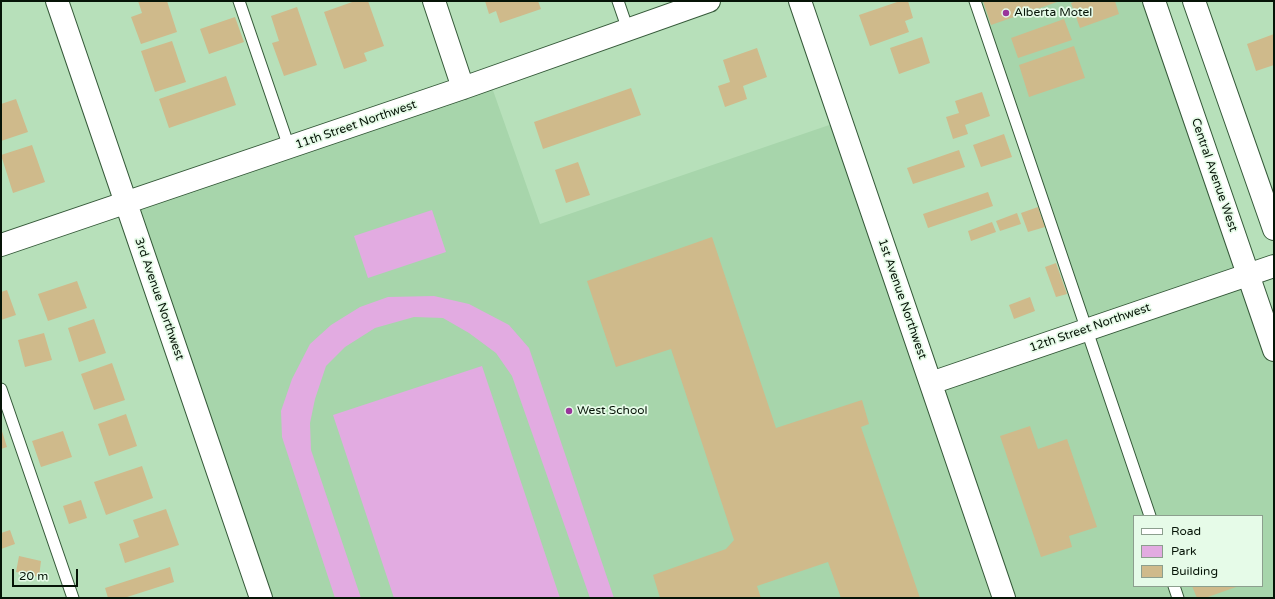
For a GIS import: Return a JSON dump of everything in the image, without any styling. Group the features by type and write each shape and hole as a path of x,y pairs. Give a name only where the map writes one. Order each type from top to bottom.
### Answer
{"main road":[{"name":"3rd Avenue Northwest","path":"57,1 261,598"},
{"path":"434,1 463,88"},
{"name":"11th Street Northwest","path":"1,245 463,88 709,1"},
{"name":"1st Avenue Northwest","path":"800,1 1004,598"},
{"name":"Central Avenue West","path":"1154,1 1274,350"},
{"path":"1194,1 1274,229"},
{"name":"12th Street Northwest","path":"931,383 1274,266"}],"lane":[{"path":"239,1 289,147"},
{"path":"618,1 628,30"},
{"path":"975,1 1150,515"},
{"path":"1,388 72,598"},
{"path":"1174,587 1178,598"}],"shaded area":[{"name":"West School","path":"975,1 1154,1 1274,350 1274,598 261,598 126,203 489,79 540,224 841,121 931,382 1087,329"}],"green space":[{"path":"432,210 446,252 368,278 354,236"},
{"path":"434,296 469,304 509,325 529,348 614,598 590,598 512,376 496,353 469,333 443,318 414,317 375,328 345,347 326,366 315,399 310,423 311,450 361,598 335,598 282,437 281,411 292,379 310,344 331,325 360,307 388,297"},
{"path":"482,366 560,598 394,598 333,415"}],"building":[{"path":"138,1 167,1 177,32 141,44 131,17 142,13"},
{"path":"355,1 368,1 384,46 364,53 367,61 344,69 324,12"},
{"path":"485,1 538,1 541,9 500,23 496,11 489,14"},
{"path":"900,1 908,1 913,18 905,21 909,32 870,46 859,15"},
{"name":"Alberta Motel","path":"983,1 1060,1 991,25"},
{"path":"1077,1 1115,1 1119,14 1080,28 1071,3"},
{"path":"297,7 317,65 284,76 272,43 279,41 271,16"},
{"path":"235,17 244,42 209,54 200,29"},
{"path":"1064,19 1072,40 1018,58 1011,38"},
{"path":"1274,34 1274,65 1256,71 1247,44"},
{"path":"922,37 930,63 899,74 890,48"},
{"path":"172,41 186,82 155,92 141,51"},
{"path":"1074,46 1085,78 1029,97 1019,65"},
{"path":"757,48 767,77 743,86 747,99 725,107 718,86 730,82 723,60"},
{"path":"226,76 236,105 169,128 159,99"},
{"path":"631,88 641,115 543,149 534,122"},
{"path":"982,92 990,116 965,125 968,134 953,139 946,117 959,113 955,101"},
{"path":"16,99 28,132 1,141 1,104"},
{"path":"1004,134 1012,157 981,167 973,145"},
{"path":"32,145 45,182 13,193 1,155"},
{"path":"959,150 965,167 913,184 907,168"},
{"path":"578,162 590,195 566,203 555,170"},
{"path":"988,192 993,206 928,228 923,214"},
{"path":"1038,207 1045,227 1028,232 1021,213"},
{"path":"1017,213 1021,224 1000,231 996,221"},
{"path":"992,222 996,232 971,241 968,231"},
{"path":"712,237 776,428 862,400 869,424 861,427 920,598 841,598 828,562 757,586 761,598 660,598 653,575 726,549 734,540 671,349 616,367 587,281"},
{"path":"1056,263 1067,294 1056,297 1045,267"},
{"path":"77,281 87,308 48,321 38,294"},
{"path":"7,290 16,315 1,320 1,292"},
{"path":"1030,297 1035,311 1014,319 1009,305"},
{"path":"94,319 106,353 79,362 68,328"},
{"path":"44,333 52,360 25,367 18,340"},
{"path":"112,363 125,400 94,410 81,374"},
{"path":"126,414 137,446 109,456 98,424"},
{"path":"1030,426 1038,449 1067,439 1097,527 1069,536 1072,547 1041,557 1000,436"},
{"path":"1,428 7,447 1,449"},
{"path":"63,431 72,457 41,467 32,441"},
{"path":"142,466 153,498 106,515 94,482"},
{"path":"81,500 87,518 69,524 63,506"},
{"path":"166,509 179,545 125,563 119,544 139,537 133,520"},
{"path":"10,530 15,544 1,549 1,533"},
{"path":"19,556 41,561 39,577 16,572"},
{"path":"170,567 174,582 124,598 108,598 105,588"},
{"path":"1192,587 1236,587 1205,598 1197,598"}],"place":[{"name":"Alberta Motel","path":"1006,13"},
{"name":"West School","path":"569,411"}]}
